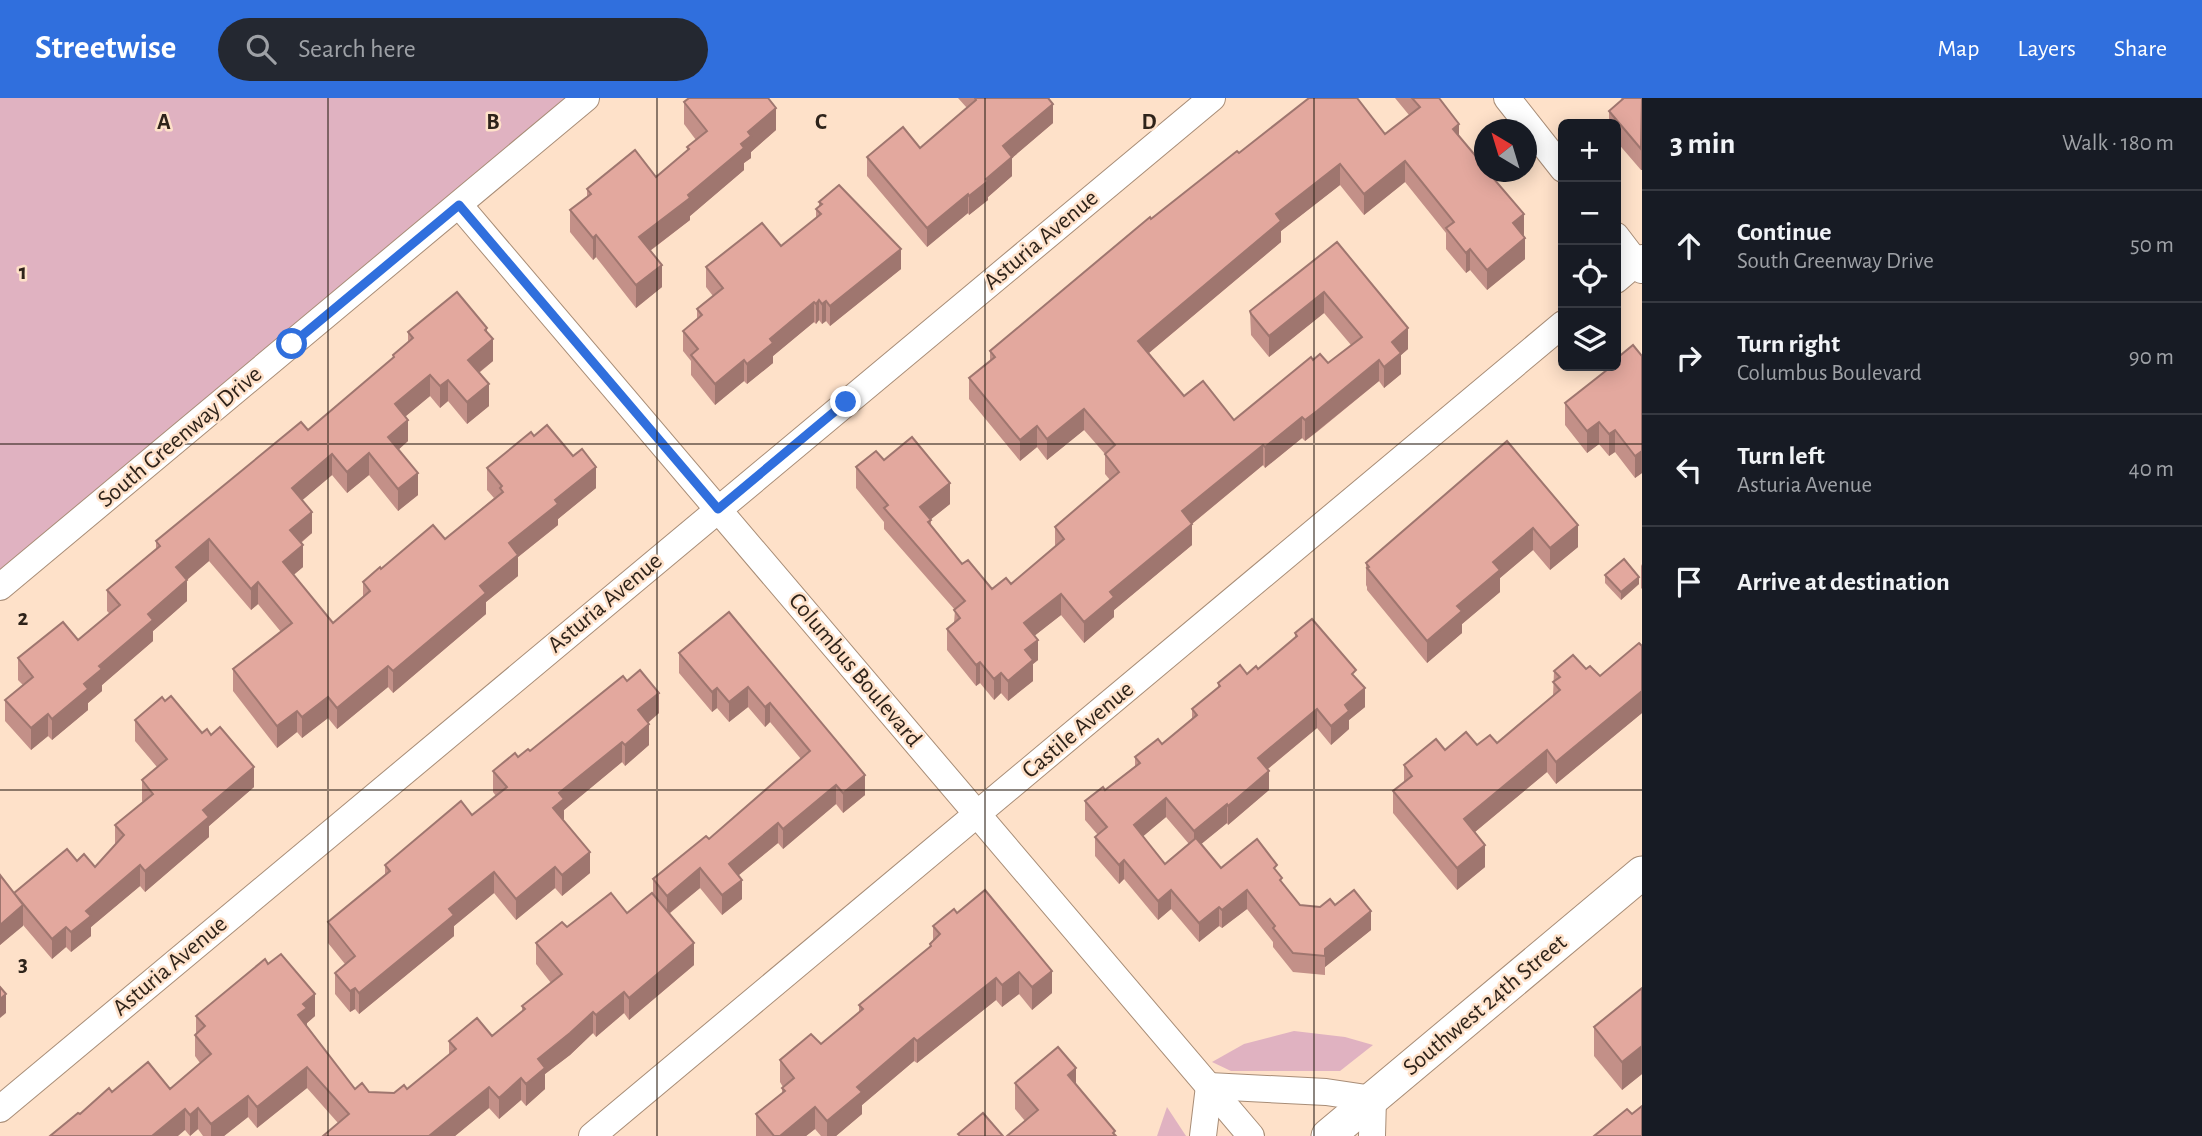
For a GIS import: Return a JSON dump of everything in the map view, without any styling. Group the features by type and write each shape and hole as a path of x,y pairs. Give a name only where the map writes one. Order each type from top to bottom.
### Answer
{"street":[{"name":"South Greenway Drive","path":"0,587 586,98"},
{"name":"Asturia Avenue","path":"0,1109 1212,98"},
{"path":"1507,98 1558,163"},
{"name":"Columbus Boulevard","path":"459,205 1251,1136"},
{"path":"1621,242 1640,263 1621,276"},
{"name":"Castile Avenue","path":"592,1136 1558,328"},
{"name":"Southwest 24th Street","path":"1328,1136 1642,873"},
{"path":"1203,1136 1209,1086 1325,1092 1373,1099 1372,1136"}],"shaded area":[{"path":"0,98 567,98 0,571"},
{"path":"1294,1031 1345,1037 1373,1045 1340,1071 1231,1071 1212,1062 1244,1044"},
{"path":"1167,1107 1186,1136 1157,1136"}],"building":[{"path":"689,98 768,98 776,108 748,132 751,136 741,144 744,148 688,195 690,198 639,237 662,265 636,285 596,235 593,238 570,210 591,194 587,189 635,150 656,177 689,149 687,147 707,131 684,102"},
{"path":"975,98 1048,98 1053,104 1003,146 1012,157 986,179 988,181 927,228 867,157 903,127 920,148 976,100"},
{"path":"1309,98 1357,98 1385,134 1420,107 1412,98 1439,98 1459,124 1453,129 1474,154 1474,182 1497,182 1524,214 1513,223 1525,238 1487,270 1470,249 1466,253 1446,228 1454,222 1405,161 1364,194 1340,164 1276,214 1281,221 1138,341 1184,396 1203,381 1234,420 1311,357 1313,360 1320,354 1328,363 1362,337 1324,292 1269,336 1250,311 1337,242 1408,328 1392,342 1401,353 1384,367 1379,360 1305,420 1302,417 1265,447 1263,445 1182,511 1192,524 1110,592 1114,597 1084,622 1061,594 1024,623 1038,640 1025,650 1033,660 1008,681 1001,673 994,679 980,662 976,665 947,629 960,618 954,610 965,601 884,508 888,505 856,467 876,451 884,460 912,437 950,483 920,507 931,520 928,522 962,564 968,560 992,589 1006,578 1011,584 1064,539 1055,527 1119,472 1105,454 1115,445 1084,409 1047,439 1037,426 1020,440 969,378 995,357 990,351 1150,217 1151,219 1237,151 1239,153"},
{"path":"1624,98 1642,98 1641,149 1621,125 1621,119 1616,119 1609,111"},
{"path":"839,185 901,249 830,306 826,301 822,304 819,300 816,304 814,302 770,339 773,343 747,364 744,360 715,384 691,355 698,349 683,331 702,315 697,309 723,288 706,267 762,223 781,246 821,214 816,209 822,204 819,202"},
{"path":"457,292 493,339 468,360 489,384 467,402 448,380 440,386 430,375 395,404 408,420 388,437 418,473 398,489 369,453 347,472 332,454 292,488 312,512 290,530 303,545 283,562 333,623 370,591 363,582 433,525 445,539 503,492 500,488 502,486 487,468 531,432 534,436 547,425 573,456 582,449 596,467 555,500 558,504 509,543 518,555 480,586 486,593 393,671 388,666 337,708 328,697 302,717 297,711 277,726 233,669 292,623 258,582 251,589 209,539 176,567 187,580 148,614 153,620 99,666 102,669 84,684 88,689 52,719 48,714 31,728 5,700 33,677 18,658 63,622 78,640 120,605 107,590 160,546 156,541 301,422 308,430 394,357 393,355 413,338 408,332"},
{"path":"1633,345 1642,356 1642,451 1635,456 1615,430 1609,434 1599,422 1587,431 1565,403 1606,371 1621,371 1621,355"},
{"path":"1507,441 1578,525 1550,548 1533,528 1493,562 1500,570 1457,606 1462,611 1427,641 1367,568 1369,567 1366,563"},
{"path":"1624,559 1639,577 1621,592 1605,575"},
{"path":"729,612 865,775 843,793 836,785 783,829 778,823 729,864 742,880 722,895 700,868 667,896 653,879 706,836 709,839 810,751 770,703 765,707 748,687 729,702 717,688 712,692 679,653"},
{"path":"1312,619 1356,670 1352,674 1365,688 1345,705 1349,711 1331,726 1317,709 1258,758 1269,771 1194,831 1166,798 1134,825 1165,864 1196,838 1221,868 1257,839 1277,865 1274,868 1282,878 1280,880 1300,905 1320,907 1330,899 1335,905 1354,890 1371,911 1325,949 1325,956 1293,953 1247,890 1222,910 1219,907 1199,923 1171,890 1158,901 1124,860 1119,865 1095,837 1107,827 1085,801 1103,787 1105,790 1140,763 1135,757 1158,739 1162,744 1197,715 1192,709 1240,665 1247,674 1256,666 1258,669 1297,636 1295,633"},
{"path":"1639,643 1642,646 1642,691 1556,762 1547,750 1464,819 1485,845 1457,868 1393,791 1412,776 1404,765 1436,739 1445,750 1466,732 1477,745 1490,735 1497,743 1560,690 1553,682 1560,677 1554,671 1573,655 1586,669 1590,666 1600,676"},
{"path":"640,670 659,693 638,710 649,724 625,745 622,742 559,793 564,799 553,808 590,852 562,875 555,867 516,899 494,872 449,909 454,915 359,993 355,988 350,991 335,973 355,956 328,922 390,871 385,865 461,801 472,815 507,787 493,771 515,753 518,757 528,749 530,751 623,676 627,681"},
{"path":"171,696 202,733 207,729 211,735 220,727 254,767 203,810 209,817 145,871 140,865 86,911 91,916 71,932 66,927 52,939 14,893 67,849 77,861 84,854 95,867 124,835 115,825 153,794 142,780 167,759 135,720 162,697 165,701"},
{"path":"0,875 23,905 0,925"},
{"path":"985,890 1052,971 1032,987 1019,972 1002,985 996,978 917,1041 914,1038 857,1087 862,1092 827,1121 815,1107 780,1136 774,1136 756,1114 785,1091 782,1088 794,1078 780,1060 811,1034 821,1044 863,1009 859,1005 931,946 940,934 933,926 954,909 957,913"},
{"path":"611,893 627,913 652,893 694,943 629,998 624,992 596,1015 593,1012 538,1059 545,1068 526,1084 521,1078 499,1098 489,1087 429,1136 323,1136 349,1114 307,1067 257,1107 248,1096 211,1124 198,1108 190,1115 185,1109 152,1136 50,1136 109,1088 112,1092 148,1062 170,1089 211,1054 195,1035 205,1026 196,1016 265,959 268,964 281,954 315,994 303,1004 307,1008 298,1015 355,1089 362,1083 369,1092 394,1093 404,1085 407,1089 456,1049 449,1041 477,1018 492,1036 525,1009 522,1006 562,974 536,943 562,922 567,927"},
{"path":"0,987 6,994 0,999"},
{"path":"1642,988 1642,1046 1622,1062 1594,1027"},
{"path":"1058,1047 1076,1068 1068,1075 1115,1131 1113,1133 1116,1136 1007,1136 1038,1110 1015,1083"},
{"path":"1642,1106 1642,1136 1594,1136 1627,1109 1632,1114"},
{"path":"983,1113 1003,1136 958,1134"}],"route":[{"path":"292,344 459,205 718,509 846,402"}]}
